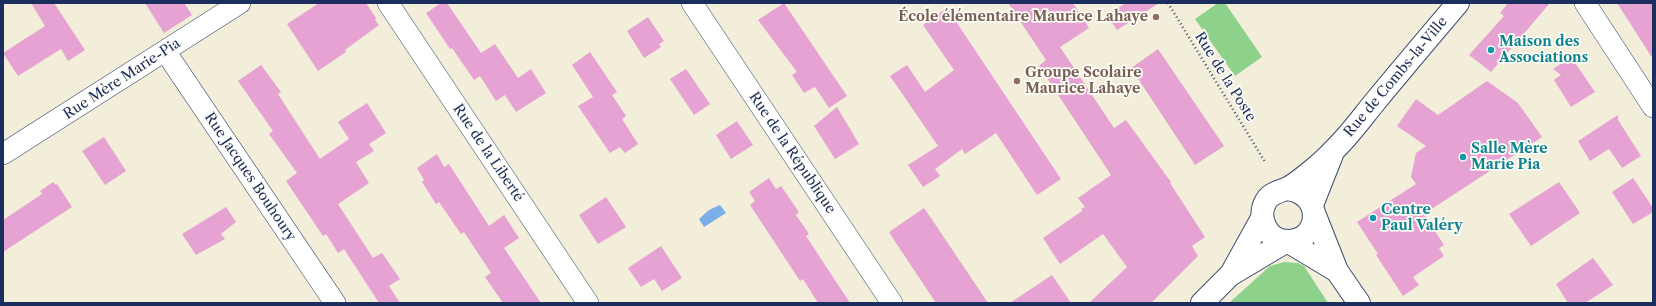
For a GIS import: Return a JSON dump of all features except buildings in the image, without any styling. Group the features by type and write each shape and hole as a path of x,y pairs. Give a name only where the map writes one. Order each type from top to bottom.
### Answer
{"main road":[{"name":"Rue de Combs-la-Ville","path":"1286,189 1333,151 1458,3"},
{"name":"Rue de Combs-la-Ville","path":"1313,209 1333,151"},
{"path":"1230,275 1262,218 1266,202 1278,191 1286,189 1302,192 1313,209 1337,271 1359,303"},
{"path":"1202,303 1230,275 1287,241 1299,239 1305,234 1311,228 1313,209"},
{"path":"1262,218 1264,226 1275,238 1287,241 1337,271"}],"street":[{"name":"Rue Mère Marie-Pia","path":"3,154 240,3"},
{"name":"Rue de la Liberté","path":"388,3 588,303"},
{"name":"Rue de la République","path":"692,3 892,303"},
{"path":"1585,3 1653,107"},
{"name":"Rue Jacques Bouhoury","path":"165,51 334,303"}],"path":[{"name":"Rue de la Poste","path":"1168,3 1266,162"}],"green space":[{"path":"1218,3 1225,3 1262,57 1235,76 1195,19"},
{"path":"1284,262 1298,263 1304,266 1328,303 1229,303 1270,266"}],"water":[{"path":"720,205 726,213 704,227 699,219 709,210"}],"place":[{"name":"École élémentaire Maurice Lahaye","path":"1156,17"},
{"name":"Maison des Associations","path":"1491,50"},
{"name":"Groupe Scolaire Maurice Lahaye","path":"1017,81"},
{"name":"Salle Mère Marie Pia","path":"1463,157"},
{"name":"Centre Paul Valéry","path":"1373,218"}]}
